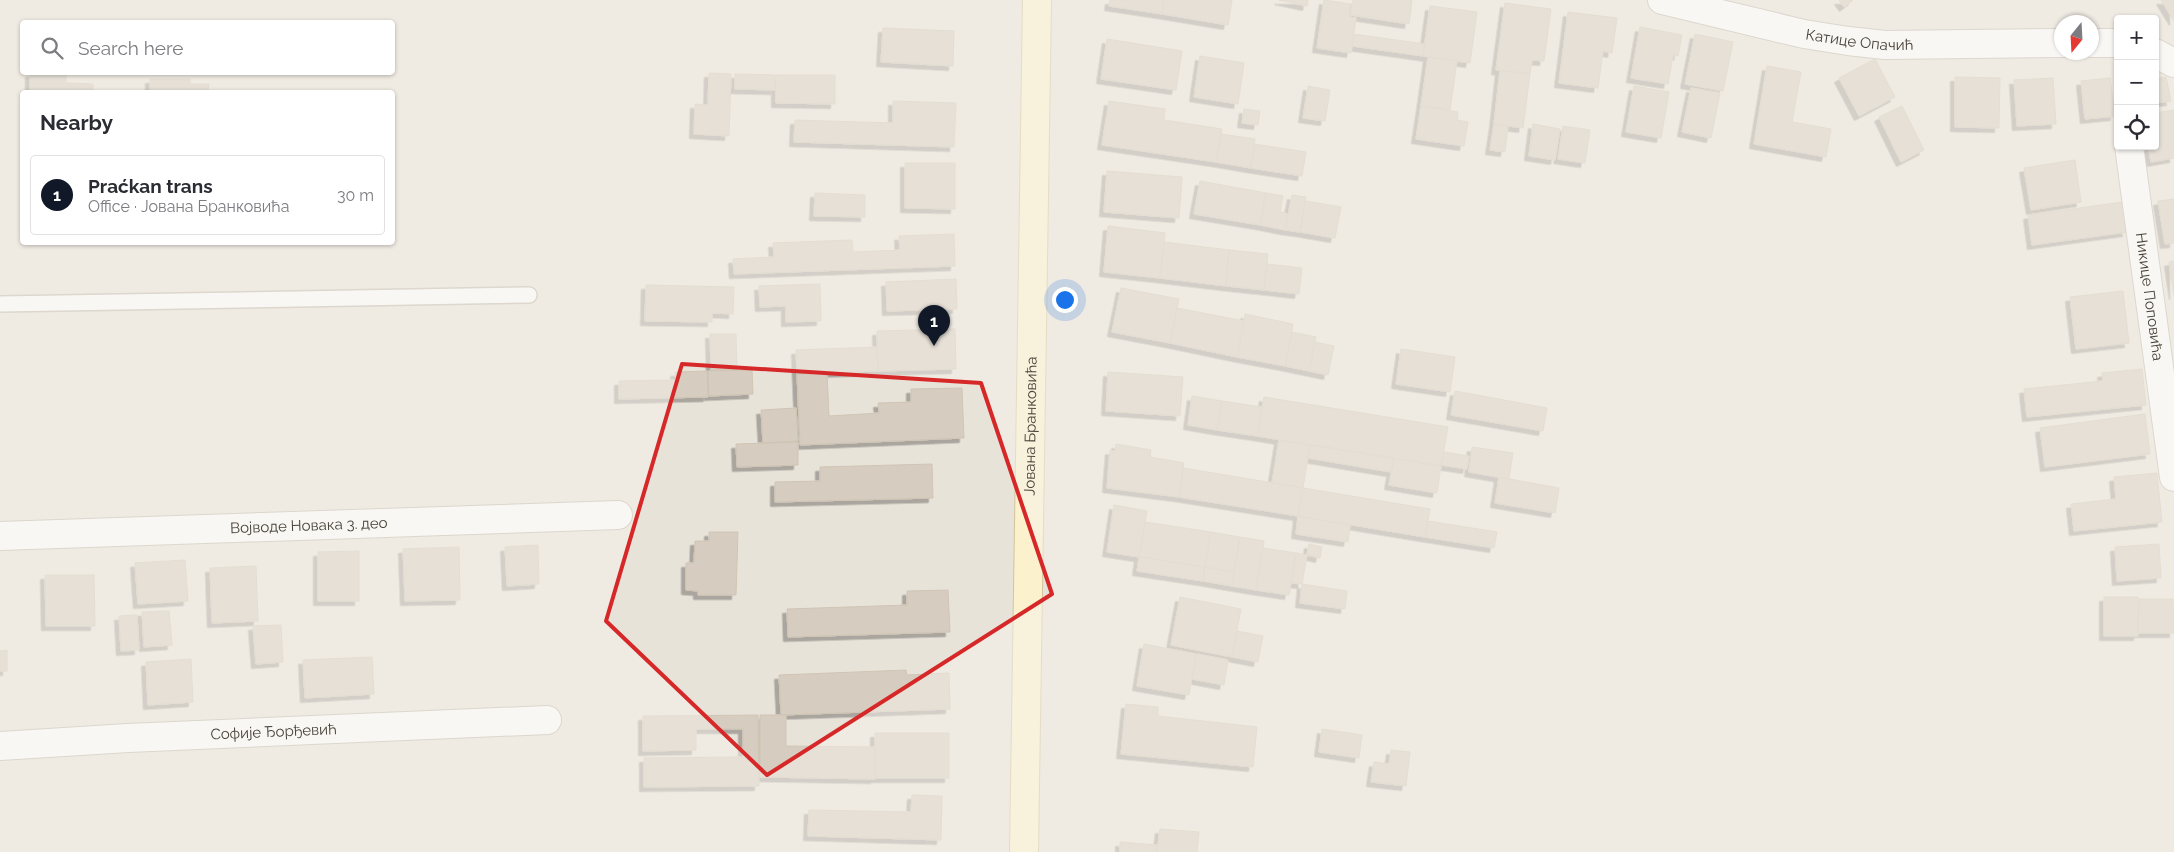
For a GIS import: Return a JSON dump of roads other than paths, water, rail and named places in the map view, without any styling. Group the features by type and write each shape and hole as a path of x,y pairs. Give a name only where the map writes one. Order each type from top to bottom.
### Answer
{"main road":[{"name":"Јована Бранковића","path":"1024,852 1038,0"}],"street":[{"name":"Катице Опачић","path":"1662,0 1804,34 1848,41 1885,45 2054,44"},
{"path":"2159,55 2174,63"},
{"name":"Никице Поповића","path":"2131,150 2174,477"},
{"name":"Војводе Новака 3. део","path":"0,536 618,515"},
{"name":"Софије Ђорђевић","path":"0,746 128,738 547,720"}],"lane":[{"path":"0,304 530,295"}],"place":[{"name":"Praćkan trans","path":"934,346"}]}
